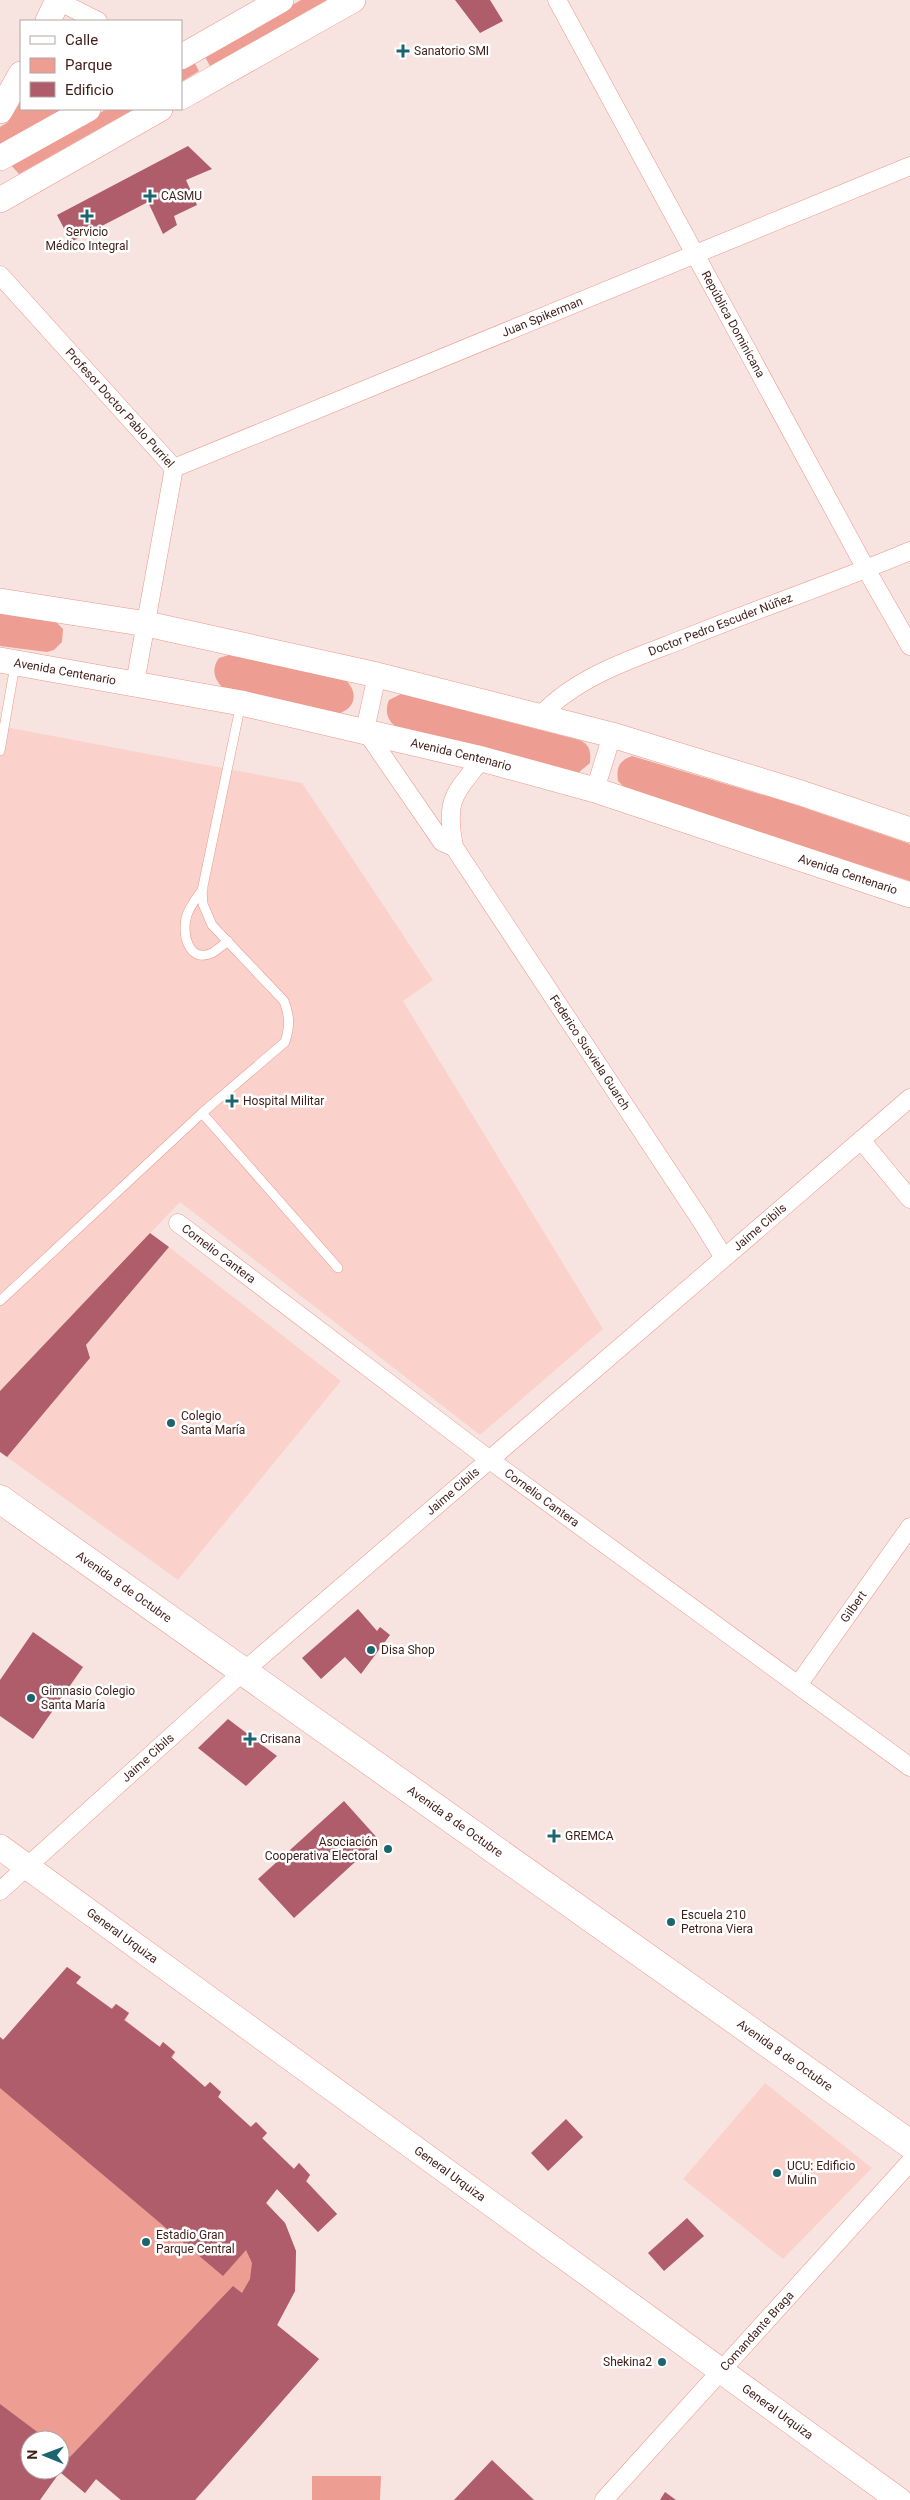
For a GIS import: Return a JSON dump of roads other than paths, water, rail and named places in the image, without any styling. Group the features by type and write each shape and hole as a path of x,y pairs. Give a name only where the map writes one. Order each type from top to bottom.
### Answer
{"main road":[{"name":"Avenida 8 de Octubre","path":"0,1498 910,2144"}],"street":[{"path":"182,56 281,0"},
{"path":"182,96 353,0"},
{"name":"República Dominicana","path":"557,0 866,569 910,646"},
{"path":"55,6 95,20"},
{"path":"0,111 20,76"},
{"path":"0,158 86,110"},
{"path":"0,200 158,110"},
{"name":"Juan Spikerman","path":"174,468 910,166"},
{"name":"Profesor Doctor Pablo Purriel","path":"0,275 174,468 135,683"},
{"name":"Doctor Pedro Escuder Núñez","path":"540,716 554,701 584,680 704,630 910,551"},
{"path":"0,600 146,624 377,675 540,716 612,735 801,793 910,830"},
{"name":"Avenida Centenario","path":"8,662 241,703 365,730 482,759 595,790 910,895"},
{"path":"365,730 377,675"},
{"name":"Federico Susviela Guarch","path":"365,730 442,842 454,847"},
{"path":"595,790 612,735"},
{"name":"Federico Susviela Guarch","path":"482,759 454,795 450,815 454,847 724,1258"},
{"name":"Jaime Cibils","path":"0,1892 244,1671 910,1098"},
{"path":"861,1140 910,1199"},
{"name":"Cornelio Cantera","path":"178,1223 490,1460 910,1767"},
{"name":"Gilbert","path":"798,1685 910,1528"},
{"name":"General Urquiza","path":"0,1847 899,2500"},
{"name":"Comandante Braga","path":"604,2500 910,2162"}],"lane":[{"path":"0,751 8,662"},
{"path":"0,1300 202,1113 285,1042 290,1027 289,1014 284,1002 206,916 203,904 203,888 241,703"},
{"path":"203,888 187,915 184,926 189,948 194,954 201,955 211,953 228,942"},
{"path":"202,1113 338,1268"}],"place":[{"name":"Sanatorio SMI","path":"403,51"},
{"name":"CASMU","path":"150,196"},
{"name":"Servicio Médico Integral","path":"87,216"},
{"name":"Hospital Militar","path":"232,1101"},
{"name":"Colegio Santa María","path":"171,1423"},
{"name":"Disa Shop","path":"371,1650"},
{"name":"Gimnasio Colegio Santa María","path":"31,1698"},
{"name":"Crisana","path":"250,1739"},
{"name":"GREMCA","path":"554,1836"},
{"name":"Asociación Cooperativa Electoral","path":"388,1849"},
{"name":"Escuela 210 Petrona Viera","path":"671,1922"},
{"name":"UCU: Edificio Mulin","path":"777,2173"},
{"name":"Estadio Gran Parque Central","path":"146,2242"},
{"name":"Shekina2","path":"662,2362"}]}
